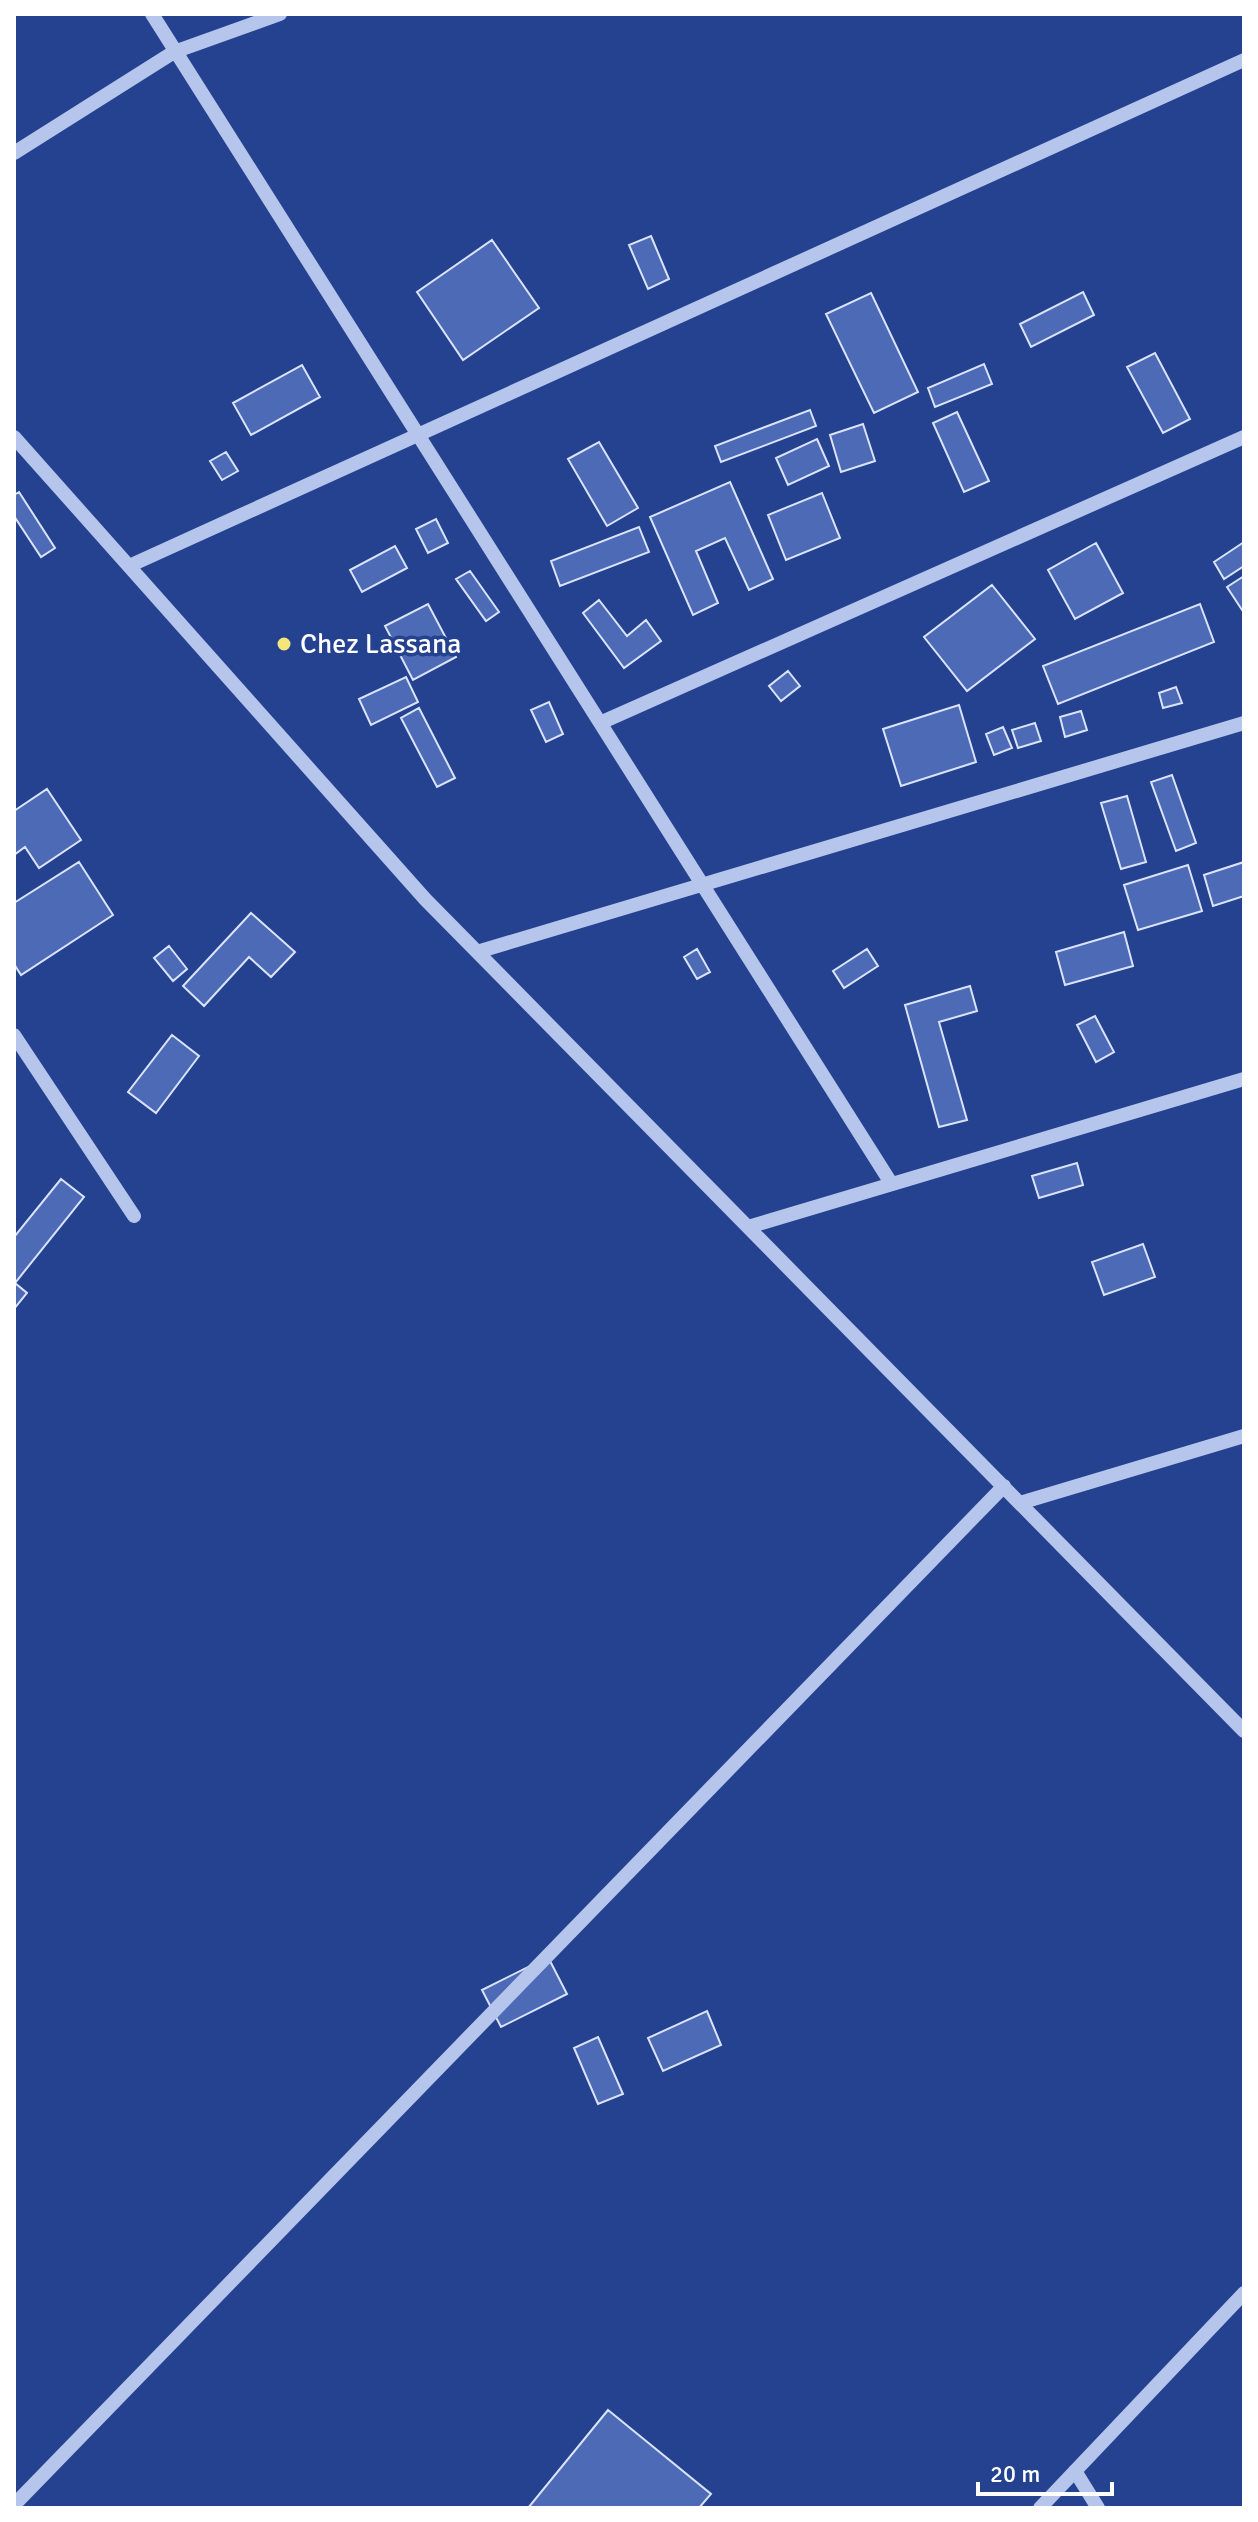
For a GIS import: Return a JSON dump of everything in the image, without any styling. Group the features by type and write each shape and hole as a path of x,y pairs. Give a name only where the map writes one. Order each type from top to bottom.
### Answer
{"street":[{"path":"152,14 891,1183"},
{"path":"14,153 174,52 280,14"},
{"path":"129,566 1244,60"},
{"path":"14,437 425,899 1244,1731"},
{"path":"600,723 1244,437"},
{"path":"477,952 1244,723"},
{"path":"14,1035 134,1216"},
{"path":"748,1227 1244,1079"},
{"path":"1020,1503 1244,1436"},
{"path":"14,2505 1004,1486"},
{"path":"1040,2508 1244,2293"},
{"path":"1075,2471 1098,2508"}],"building":[{"path":"651,236 669,279 648,289 629,245"},
{"path":"492,240 539,308 463,360 417,292"},
{"path":"1083,292 1094,315 1031,347 1020,324"},
{"path":"871,293 918,392 874,413 826,314"},
{"path":"1155,353 1190,419 1163,433 1127,367"},
{"path":"984,364 992,384 935,407 928,388"},
{"path":"302,365 320,397 251,435 233,403"},
{"path":"810,410 816,426 721,462 715,446"},
{"path":"957,412 989,481 964,492 933,423"},
{"path":"863,424 875,461 841,472 830,435"},
{"path":"817,439 829,466 788,485 776,458"},
{"path":"599,442 638,508 607,526 568,459"},
{"path":"226,452 238,471 222,480 210,461"},
{"path":"730,482 773,579 749,590 725,538 696,551 718,603 693,615 650,517"},
{"path":"19,492 55,548 41,557 14,516 14,495"},
{"path":"822,493 840,538 786,560 768,515"},
{"path":"436,519 448,543 428,553 416,529"},
{"path":"639,527 649,552 560,586 551,561"},
{"path":"1244,542 1244,566 1224,579 1214,562"},
{"path":"1096,543 1123,593 1075,619 1048,570"},
{"path":"395,546 407,568 362,592 350,570"},
{"path":"470,571 499,612 486,621 456,579"},
{"path":"1244,576 1244,613 1227,587"},
{"path":"992,585 1035,639 967,691 924,637"},
{"path":"599,600 627,636 646,620 661,641 624,668 583,613"},
{"path":"428,604 456,657 413,680 385,626"},
{"path":"1200,604 1214,642 1058,704 1043,666"},
{"path":"788,671 800,686 781,701 769,686"},
{"path":"406,677 418,702 371,725 359,699"},
{"path":"1176,687 1182,703 1163,708 1159,693"},
{"path":"549,702 563,734 546,742 531,710"},
{"path":"959,705 976,762 901,786 883,729"},
{"path":"419,708 455,778 437,787 401,718"},
{"path":"1081,711 1087,730 1065,737 1060,717"},
{"path":"1035,723 1041,741 1018,748 1012,730"},
{"path":"1003,727 1012,748 994,755 986,734"},
{"path":"1172,775 1196,843 1176,851 1151,782"},
{"path":"47,789 81,840 39,868 25,847 14,855 14,811"},
{"path":"1127,796 1146,862 1121,869 1101,803"},
{"path":"79,862 113,915 21,975 14,964 14,903"},
{"path":"1244,862 1244,896 1213,906 1204,875"},
{"path":"1188,865 1202,911 1138,930 1124,885"},
{"path":"251,913 295,952 271,977 249,957 204,1006 183,986"},
{"path":"1124,932 1133,966 1065,985 1056,952"},
{"path":"169,946 187,969 173,981 154,958"},
{"path":"697,949 710,972 697,979 684,957"},
{"path":"867,949 878,966 844,988 833,971"},
{"path":"970,986 977,1011 939,1022 967,1120 939,1127 905,1005"},
{"path":"1095,1016 1114,1052 1096,1062 1077,1025"},
{"path":"172,1035 199,1056 156,1113 128,1092"},
{"path":"1077,1163 1083,1185 1039,1198 1032,1176"},
{"path":"61,1179 84,1197 15,1283 27,1293 14,1309 14,1237"},
{"path":"1143,1244 1155,1277 1104,1295 1092,1262"},
{"path":"548,1957 567,1994 501,2027 482,1990"},
{"path":"707,2011 721,2045 663,2071 648,2038"},
{"path":"598,2037 623,2094 598,2104 574,2048"},
{"path":"608,2410 711,2494 699,2508 528,2508"}],"place":[{"name":"Chez Lassana","path":"284,644"}]}
